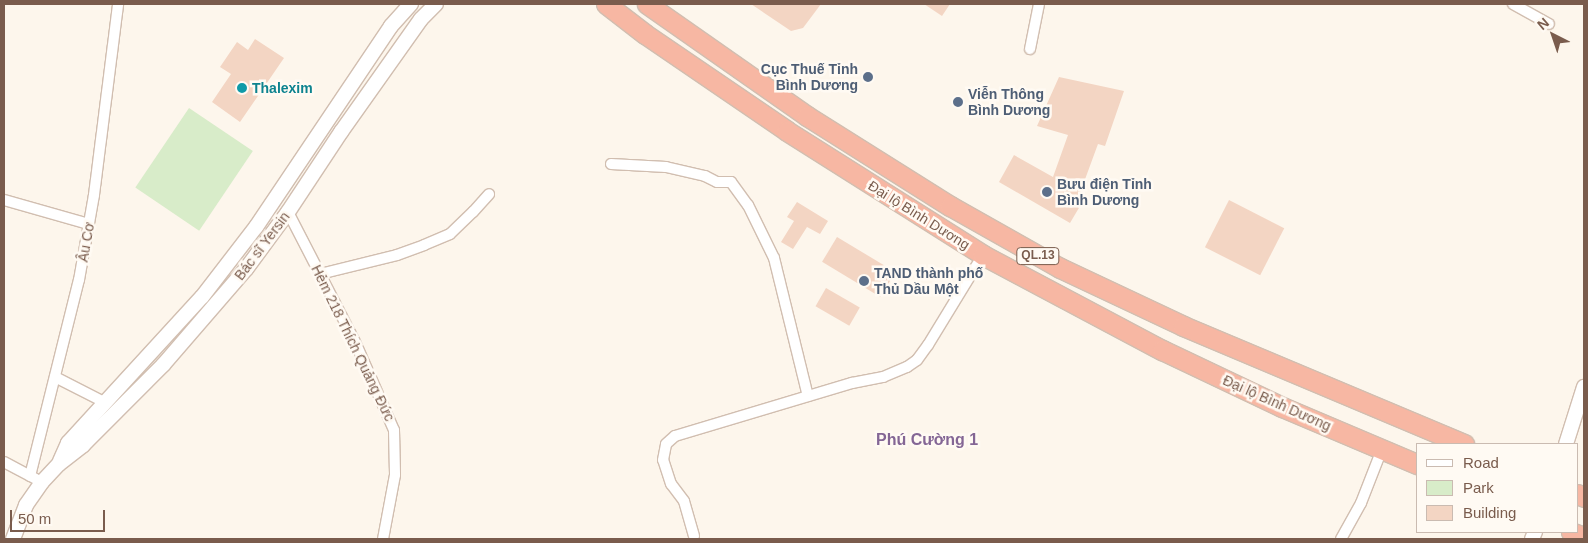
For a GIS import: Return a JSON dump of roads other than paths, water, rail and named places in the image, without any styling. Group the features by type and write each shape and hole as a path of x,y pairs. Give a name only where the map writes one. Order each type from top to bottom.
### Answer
{"highway":[{"name":"Đại lộ Bình Dương","path":"606,4 645,34 787,131 983,255 1162,350 1282,407 1416,464"},
{"name":"Đại lộ Bình Dương","path":"647,4 806,116 950,206 1060,268 1174,322 1462,443"},
{"path":"983,255 996,233"}],"main road":[{"name":"Bác sĩ Yersin","path":"13,539 36,479 83,445 163,365 246,270 288,212 340,132 421,19 436,4"},
{"name":"Bác sĩ Yersin","path":"59,464 68,443 202,297 275,199 406,5"},
{"path":"326,123 340,132"},
{"path":"275,199 288,212"},
{"path":"202,297 214,308"},
{"path":"151,354 163,365"},
{"path":"1566,443 1584,387"}],"street":[{"name":"Âu Cơ","path":"36,479 55,377 79,280 89,224 118,4"},
{"path":"1030,49 1038,4"},
{"path":"1513,4 1549,24"},
{"path":"611,164 666,166 705,176 718,182 731,182 748,206 774,258 808,396"},
{"path":"320,274 424,246 450,234 489,194"},
{"path":"4,200 89,224"},
{"name":"Hẻm 218 Thích Quảng Đức","path":"288,212 356,344 394,430 395,475 383,539"},
{"path":"694,536 684,501 671,484 663,460 666,444 675,436 686,431 808,396 883,377 907,367 917,360 983,255"},
{"path":"55,377 106,403"},
{"path":"1341,539 1361,503 1382,449"},
{"path":"4,462 36,479"}],"place":[{"name":"Cục Thuế Tỉnh Bình Dương","path":"868,77"},
{"name":"Thalexim","path":"242,88"},
{"name":"Viễn Thông Bình Dương","path":"958,102"},
{"name":"Bưu điện Tỉnh Bình Dương","path":"1047,192"},
{"name":"TAND thành phố Thủ Dầu Một","path":"864,281"}],"district":[{"name":"Phú Cường 1","path":"927,440"}]}
